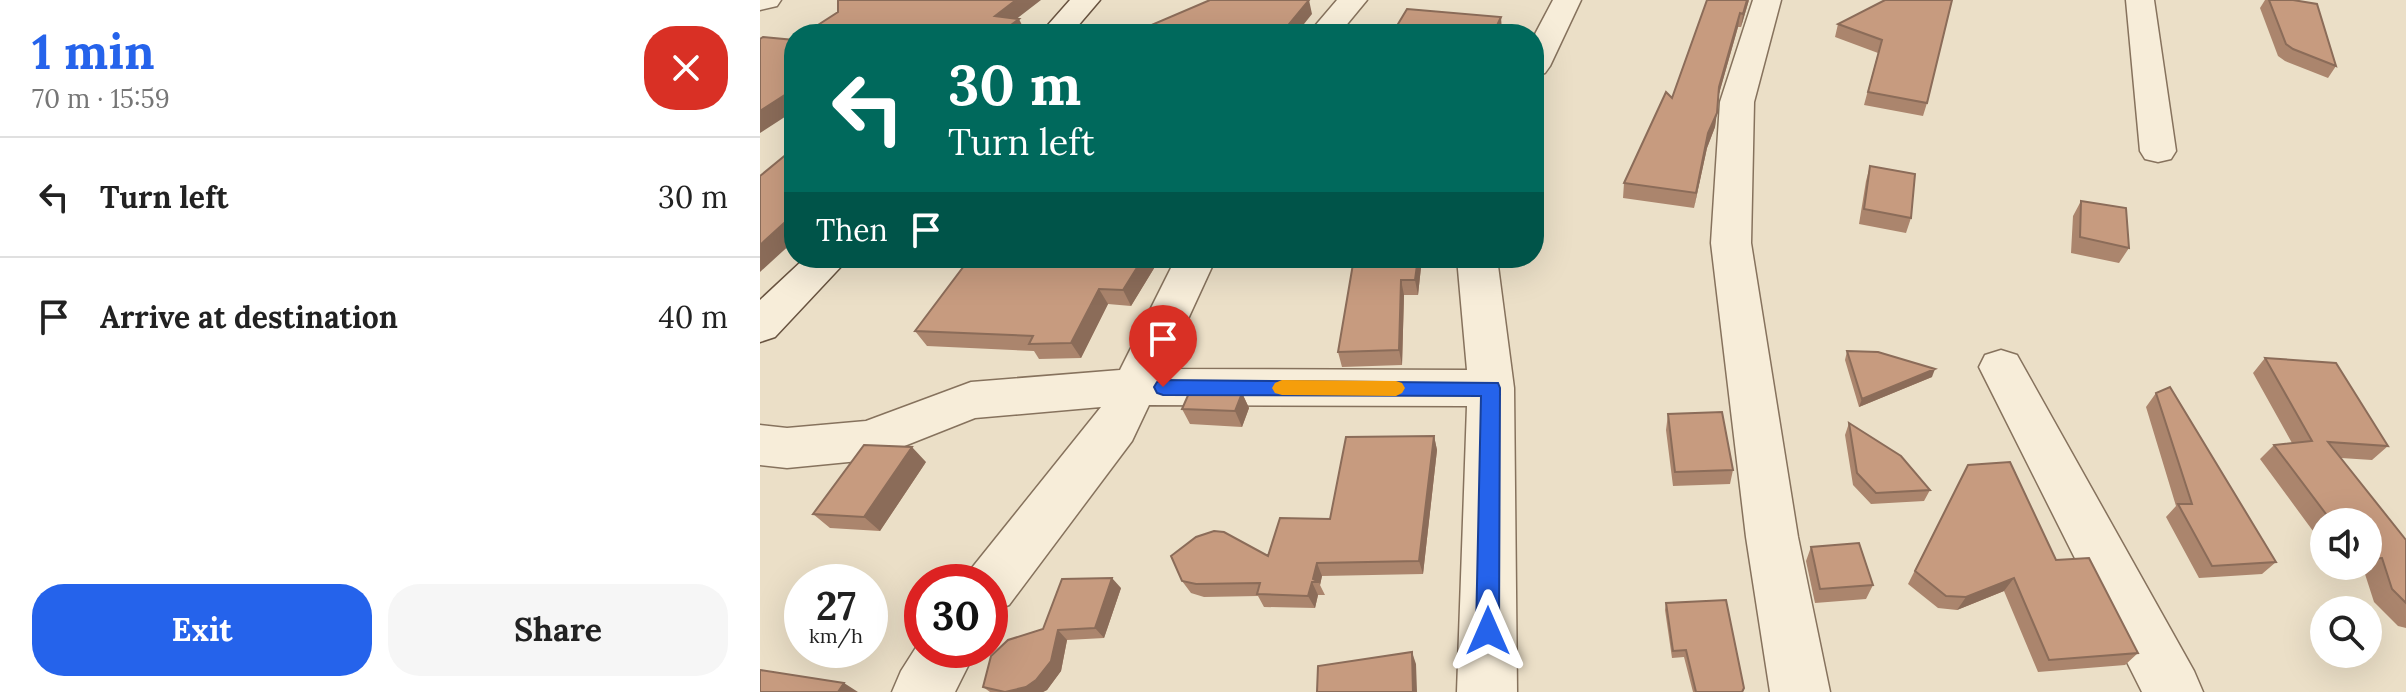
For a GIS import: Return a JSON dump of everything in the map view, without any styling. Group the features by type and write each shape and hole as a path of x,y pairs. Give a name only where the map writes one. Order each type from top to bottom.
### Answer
{"street":[{"path":"760,1 767,0"},
{"path":"1064,24 1086,0"},
{"path":"1332,24 1353,0"},
{"path":"1544,46 1567,0"},
{"path":"1767,0 1737,102 1731,243 1772,537 1800,692"},
{"path":"2140,0 2158,151"},
{"path":"760,326 819,268"},
{"path":"1008,564 1115,427 1191,268"},
{"path":"1478,268 1491,388 1487,692"},
{"path":"2001,367 2173,692"},
{"path":"760,445 787,448 869,440 971,400 1134,387 1491,388"},
{"path":"922,692 936,668"}],"building":[{"path":"838,0 1016,0 995,16 1019,19 1012,24 819,24 838,12"},
{"path":"1210,0 1309,0 1289,24 1154,24"},
{"path":"1707,0 1747,0 1743,14 1740,13 1719,87 1717,113 1708,133 1696,193 1624,183 1666,92 1672,98"},
{"path":"1885,0 1952,0 1927,103 1868,92 1882,40 1838,24"},
{"path":"2269,0 2317,4 2336,66 2286,44"},
{"path":"1407,9 1501,17 1498,24 1398,24"},
{"path":"760,39 784,39 784,95 760,111"},
{"path":"784,156 784,223 760,245 760,176"},
{"path":"1870,166 1915,174 1911,218 1864,209"},
{"path":"2081,201 2126,208 2129,248 2080,237"},
{"path":"962,268 1137,268 1123,290 1099,289 1071,343 1029,344 1033,336 915,331"},
{"path":"1352,268 1417,268 1415,280 1401,280 1399,350 1338,352"},
{"path":"1847,351 1878,352 1935,369 1862,399"},
{"path":"2265,358 2336,363 2388,446 2328,442 2381,508 2321,508 2274,445 2312,441"},
{"path":"2170,387 2276,562 2212,566 2178,504 2192,504 2156,393"},
{"path":"1189,393 1242,393 1235,411 1182,409"},
{"path":"1722,412 1733,470 1675,472 1668,414"},
{"path":"1849,423 1901,456 1930,490 1876,493 1857,473"},
{"path":"1434,436 1419,561 1317,563 1313,579 1319,582 1312,582 1308,596 1257,594 1260,583 1196,584 1182,581 1171,556 1196,537 1214,531 1224,532 1268,556 1280,518 1330,519 1346,437"},
{"path":"864,445 912,447 864,517 813,514"},
{"path":"2010,462 2056,560 2089,558 2138,653 2049,660 2014,578 1966,597 1946,596 1915,571 1968,465"},
{"path":"2382,510 2406,540 2406,603 2392,589 2382,558"},
{"path":"1859,543 1873,585 1820,589 1811,547"},
{"path":"1112,578 1095,628 1058,630 1051,661 1026,687 1005,692 983,687 988,668 1008,668 1008,640 1043,629 1062,579"},
{"path":"1726,600 1744,688 1742,692 1696,692 1686,650 1673,651 1666,603"},
{"path":"1412,652 1413,692 1317,692 1318,666"},
{"path":"760,670 844,683 838,692 760,692"}],"slow traffic":[{"path":"1282,388 1396,388"}],"route":[{"path":"1163,387 1491,388 1488,631"}]}
